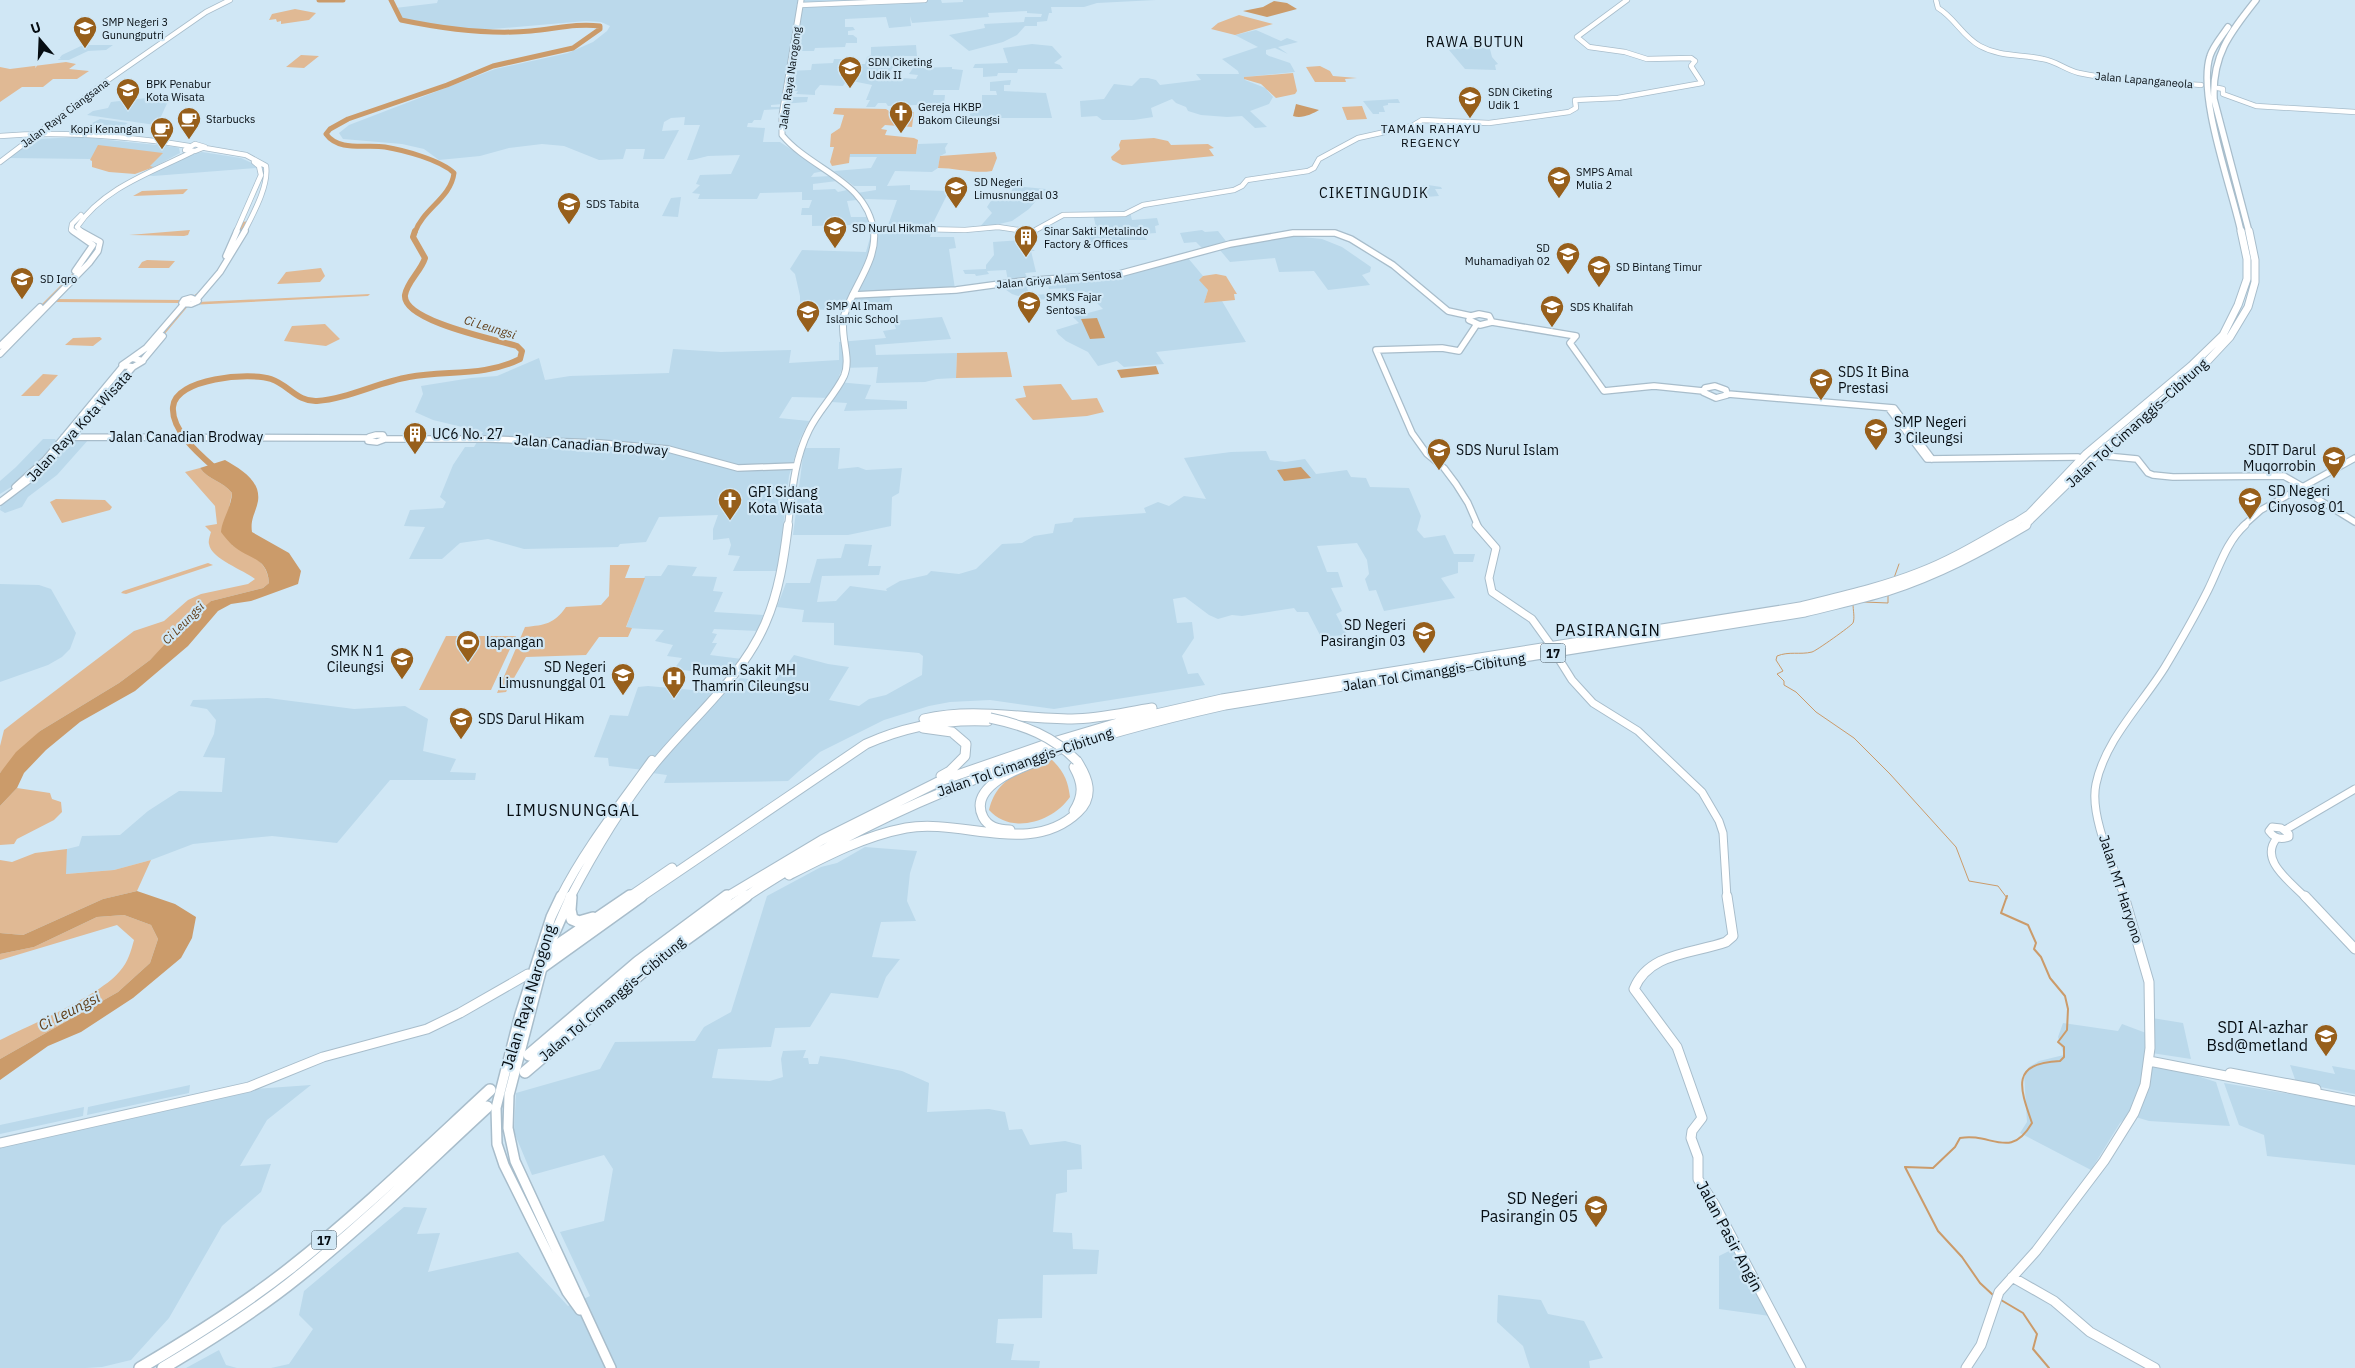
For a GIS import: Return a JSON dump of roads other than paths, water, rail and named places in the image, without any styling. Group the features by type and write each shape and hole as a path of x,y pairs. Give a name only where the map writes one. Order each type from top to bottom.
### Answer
{"highway":[{"name":"Jalan Tol Cimanggis–Cibitung","path":"529,1055 614,980 688,924 754,880 848,826 941,781 1063,738 1174,708 1272,690 1800,607 1874,588 1920,573 1978,545 2029,514 2086,454 2191,366 2223,335 2238,305 2247,278 2247,259 2238,211 2210,110 2206,83 2207,70 2215,45 2249,0"},
{"name":"Jalan Tol Cimanggis–Cibitung","path":"525,1072 624,985 730,906 846,836 946,788 1070,743 1136,725 1250,701 1805,612 1887,592 1930,575 1986,549 2029,523 2096,455 2200,369 2230,337 2248,307 2256,282 2255,260 2245,212 2214,99 2212,84 2213,70 2222,46 2256,0"},
{"path":"543,953 607,912 848,749 876,734 912,722 954,713 1059,718 1092,717 1208,698 1272,690"},
{"path":"730,906 845,847 882,833 935,826 1014,836 1052,830 1078,816 1086,804 1090,782 1074,762 1052,743 1042,738 989,719 954,716 912,722"},
{"path":"532,973 852,752 879,737 932,722 989,719"},
{"path":"1074,762 1084,790 1080,802 1072,813 1049,826 1017,831 1002,830 985,820 981,812 980,803 990,786 998,779 1017,769 1136,725"},
{"path":"848,826 950,771 965,756 967,749 962,738 948,730 934,728 919,728 879,737"},
{"path":"571,898 568,914 574,920 588,921 607,912"},
{"name":"17","path":"140,1368 190,1339 288,1270 342,1224 490,1090"},
{"name":"17","path":"163,1368 198,1348 298,1277 487,1107"}],"main road":[{"name":"Jalan Raya Narogong","path":"543,953 552,917 572,874 628,792 665,745 725,688 749,654 774,604 782,568 795,466 801,446 809,429 838,386 847,368 842,327 852,295 873,250 875,241 874,228 870,213 854,190 798,151 782,136 782,122 800,3"},
{"name":"Jalan Raya Narogong","path":"588,1322 568,1292 504,1165 497,1144 496,1108 532,973 571,898 595,855 654,766 710,702"},
{"path":"520,1014 543,932 552,917"},
{"name":"Jalan Raya Narogong","path":"532,973 509,1095 507,1110 508,1139 515,1161 588,1322 611,1368"}],"street":[{"name":"Jalan Raya Ciangsana","path":"39,135 108,80 206,12 230,0"},
{"path":"800,3 926,0"},
{"path":"874,228 964,230 998,227 1033,232 1063,215 1125,214 1146,205 1234,190 1242,186 1247,180 1308,171 1314,168 1320,159 1358,138 1416,124 1422,120 1439,119 1489,123 1512,118 1565,113 1576,108 1575,100 1618,98 1702,83 1691,66 1695,61 1691,58 1647,59 1625,52 1589,47 1577,37 1577,35 1593,27 1627,0"},
{"name":"Jalan Lapanganeola","path":"1936,0 1938,8 1946,13 1963,35 1981,47 2006,56 2029,56 2049,60 2076,72 2092,75 2201,85"},
{"path":"2218,88 2223,89 2224,95 2256,106 2355,112"},
{"path":"0,138 46,133 127,137 188,149"},
{"path":"39,135 104,137 188,149"},
{"name":"Jalan Raya Ciangsana","path":"0,162 31,136"},
{"path":"0,138 25,138 31,136"},
{"path":"93,244 89,240 73,233 72,224 99,197 188,149"},
{"name":"Jalan Raya Kota Wisata","path":"0,497 33,471 64,437 84,410 123,366 122,364 146,348 190,302 207,283 228,253 261,175 259,166 254,161 235,155 202,149 188,149"},
{"path":"100,242 80,232 77,227 106,196 124,182"},
{"name":"Jalan Griya Alam Sentosa","path":"852,295 956,290 1014,282 1119,274 1230,244 1302,232 1342,234 1393,265 1448,311 1471,316 1486,315 1491,317 1492,322"},
{"path":"0,346 76,270 88,255 93,244 100,242"},
{"path":"0,354 89,263 98,251 100,242"},
{"name":"Jalan Raya Kota Wisata","path":"0,502 34,477 72,437 133,367 141,364 142,360 190,302"},
{"path":"1471,316 1470,321 1477,324 1492,322 1576,336 1570,343 1604,391 1654,386 1703,391 1706,395 1713,397 1724,397 1728,394 1891,408 1930,459 2078,457"},
{"path":"1477,324 1459,351 1442,348 1377,349 1412,434 1427,454 1449,474 1468,503 1476,524 1496,548 1489,578 1492,592 1532,619 1550,644"},
{"path":"132,358 142,360"},
{"path":"123,366 133,367"},
{"path":"1703,391 1708,387 1719,387 1726,390 1728,394"},
{"name":"Jalan Canadian Brodway","path":"64,437 368,438 379,434 385,438 600,443 668,449 738,468 795,466"},
{"path":"2106,456 2137,459 2148,473 2169,477 2284,476 2355,521"},
{"name":"Jalan MT Haryono","path":"1966,1368 1981,1345 1998,1296 2050,1234 2104,1161 2126,1128 2143,1094 2149,1059 2151,1025 2149,982 2126,901 2098,819 2095,798 2096,784 2117,737 2165,667 2208,590 2231,540 2261,510 2355,458"},
{"name":"Jalan Pasir Angin","path":"1557,656 1572,680 1593,702 1603,711 1638,731 1702,792 1719,821 1723,833 1727,897 1733,936 1731,939 1723,942 1659,962 1641,973 1635,982 1634,989 1677,1047 1702,1118 1692,1131 1691,1138 1698,1157 1698,1179 1715,1205 1800,1368"},
{"path":"2355,790 2285,830 2288,837 2277,838 2271,844 2270,856 2273,863 2355,949"},
{"path":"0,1143 249,1087 323,1057 426,1028 518,983 532,973"},
{"path":"2149,1059 2315,1091 2355,1101"},
{"path":"2315,1091 2355,1096"},
{"path":"2012,1277 2054,1301 2090,1332 2155,1368"}],"waterway":[{"name":"Ci Leungsi","path":"319,0 343,0"},
{"name":"Ci Leungsi","path":"391,0 401,20 449,28 482,32 515,32 574,26 600,26 600,29 573,48 493,66 447,85 348,119 330,129 326,134 331,140 338,143 402,150 431,160 454,173 448,190 424,217 415,232"},
{"name":"Ci Leungsi","path":"217,470 188,442 177,425 174,416 173,407 177,397 186,389 199,384 231,377 261,377 277,382 304,399 317,401 340,397 398,379 423,375 479,371 506,365 520,359 522,351 517,346 452,328 418,313 408,304 405,295 406,290 425,258 413,237 415,231"},
{"path":"1894,578 1899,564"},
{"path":"1864,602 1888,603 1888,595"},
{"path":"1853,604 1854,619 1851,625 1812,652 1777,656 1776,660 1783,671 1777,674 1784,681 1784,685 1796,692 1816,712 1854,738 1890,774 1956,847 1969,881 1998,886 2007,897"},
{"path":"1993,1295 1980,1283 1962,1257 1938,1231 1905,1167 1933,1168 1955,1147 1960,1138 1981,1138 2008,1143 2016,1141 2032,1123 2022,1088 2026,1072 2033,1066 2060,1061 2064,1057 2064,1047 2058,1042 2067,1030 2068,1009 2065,996 2050,978 2041,957 2034,949 2036,943 2028,925 2001,913 2007,897"},
{"path":"2001,1300 2023,1313 2037,1334 2033,1349 2049,1368"}],"place":[{"name":"SMP Negeri 3 Gunungputri","path":"85,49"},
{"name":"SDN Ciketing Udik II","path":"850,89"},
{"name":"BPK Penabur Kota Wisata","path":"128,111"},
{"name":"SDN Ciketing Udik 1","path":"1470,119"},
{"name":"Gereja HKBP Bakom Cileungsi","path":"901,134"},
{"name":"Starbucks","path":"189,140"},
{"name":"Kopi Kenangan","path":"162,150"},
{"name":"SMPS Amal Mulia 2","path":"1559,199"},
{"name":"SD Negeri Limusnunggal 03","path":"956,209"},
{"name":"SDS Tabita","path":"569,225"},
{"name":"SD Nurul Hikmah","path":"835,249"},
{"name":"Sinar Sakti Metalindo Factory & Offices","path":"1026,258"},
{"name":"SD Muhamadiyah 02","path":"1568,275"},
{"name":"SD Bintang Timur","path":"1599,288"},
{"name":"SD Iqro","path":"22,300"},
{"name":"SMKS Fajar Sentosa","path":"1029,324"},
{"name":"SDS Khalifah","path":"1552,328"},
{"name":"SMP Al Imam Islamic School","path":"808,333"},
{"name":"SDS It Bina Prestasi","path":"1821,401"},
{"name":"SMP Negeri 3 Cileungsi","path":"1876,451"},
{"name":"UC6 No. 27","path":"415,455"},
{"name":"SDS Nurul Islam","path":"1439,471"},
{"name":"SDIT Darul Muqorrobin","path":"2334,479"},
{"name":"SD Negeri Cinyosog 01","path":"2250,520"},
{"name":"GPI Sidang Kota Wisata","path":"730,521"},
{"name":"SD Negeri Pasirangin 03","path":"1424,654"},
{"name":"lapangan","path":"468,663"},
{"name":"SMK N 1 Cileungsi","path":"402,680"},
{"name":"SD Negeri Limusnunggal 01","path":"623,696"},
{"name":"Rumah Sakit MH Thamrin Cileungsu","path":"674,699"},
{"name":"SDS Darul Hikam","path":"461,740"},
{"name":"SDI Al-azhar Bsd@metland","path":"2326,1057"},
{"name":"SD Negeri Pasirangin 05","path":"1596,1228"}],"district":[{"name":"RAWA BUTUN","path":"1475,42"},
{"name":"TAMAN RAHAYU REGENCY","path":"1431,135"},
{"name":"CIKETINGUDIK","path":"1374,193"},
{"name":"PASIRANGIN","path":"1608,630"},
{"name":"LIMUSNUNGGAL","path":"573,810"}]}
